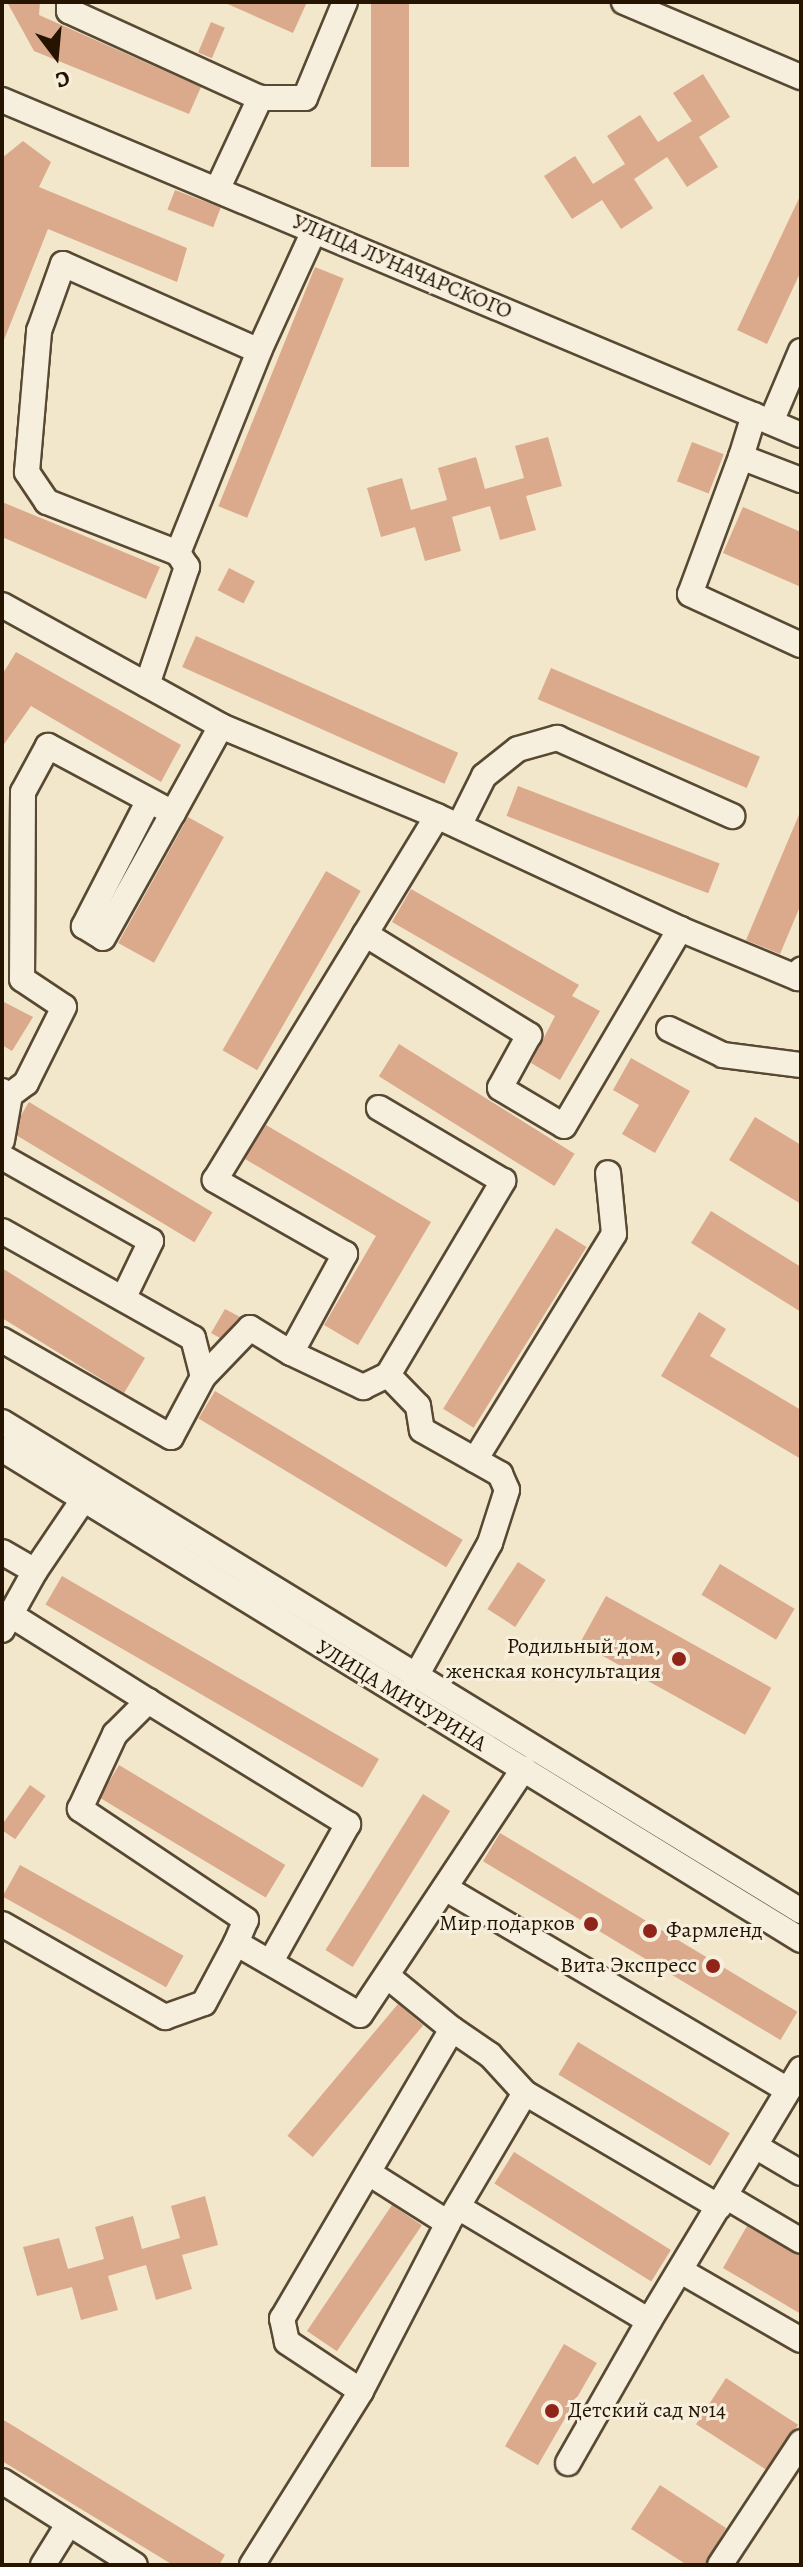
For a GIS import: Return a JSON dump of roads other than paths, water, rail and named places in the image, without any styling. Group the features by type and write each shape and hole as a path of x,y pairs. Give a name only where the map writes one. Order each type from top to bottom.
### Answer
{"street":[{"path":"69,2 69,11 260,98 305,98 345,2"},
{"path":"624,2 801,77"},
{"path":"217,190 260,98"},
{"name":"УЛИЦА ЛУНАЧАРСКОГО","path":"2,100 801,435"},
{"path":"178,553 259,351 314,231"},
{"path":"147,685 187,567 178,553 47,502 27,472 39,331 63,264 259,351"},
{"path":"801,351 741,457 690,594 801,645"},
{"path":"741,457 801,480"},
{"path":"2,605 221,726 448,821 680,929 798,978 801,970"},
{"path":"148,802 84,926 103,938 221,726"},
{"path":"291,1353 345,1254 215,1180 365,934 484,776 518,749 557,738 732,816"},
{"path":"2,1140 6,1093 26,1083 64,1007 22,979 23,792 48,746 173,813"},
{"path":"365,934 529,1035 500,1088 564,1126 680,929"},
{"path":"669,1029 723,1055 801,1065"},
{"path":"2,1340 171,1437 203,1377 250,1328 291,1353 363,1387 388,1375 503,1181 379,1108"},
{"path":"2,1157 151,1241 123,1299"},
{"path":"475,1460 614,1234 608,1173"},
{"path":"2,1231 193,1338 203,1377"},
{"path":"388,1375 418,1406 422,1430 500,1474 505,1511 415,1678"},
{"name":"УЛИЦА МИЧУРИНА","path":"2,1422 415,1678 801,1911"},
{"name":"УЛИЦА МИЧУРИНА","path":"2,1449 801,1940"},
{"path":"83,1500 35,1571 6,1622 148,1701 348,1824 270,1963"},
{"path":"2,1552 35,1571"},
{"path":"2,1924 165,2017 204,2003 246,1920 80,1809 115,1734 148,1701"},
{"path":"236,1943 360,2015 524,1768"},
{"path":"445,1888 795,2080 649,2321 568,2463"},
{"path":"387,1976 452,2029 490,2055 525,2093 801,2241"},
{"path":"361,2391 287,2342 282,2319 452,2029"},
{"path":"252,2565 361,2391 453,2215 525,2093"},
{"path":"755,2146 801,2173"},
{"path":"369,2173 649,2321"},
{"path":"681,2271 801,2340"},
{"path":"720,2565 801,2442"},
{"path":"2,2481 135,2565"},
{"path":"43,2565 69,2523"}],"place":[{"name":"Родильный дом, женская консультация","path":"679,1659"},
{"name":"Мир подарков","path":"591,1924"},
{"name":"Фармленд","path":"650,1931"},
{"name":"Вита Экспресс","path":"713,1966"},
{"name":"Детский сад №14","path":"552,2411"}]}
